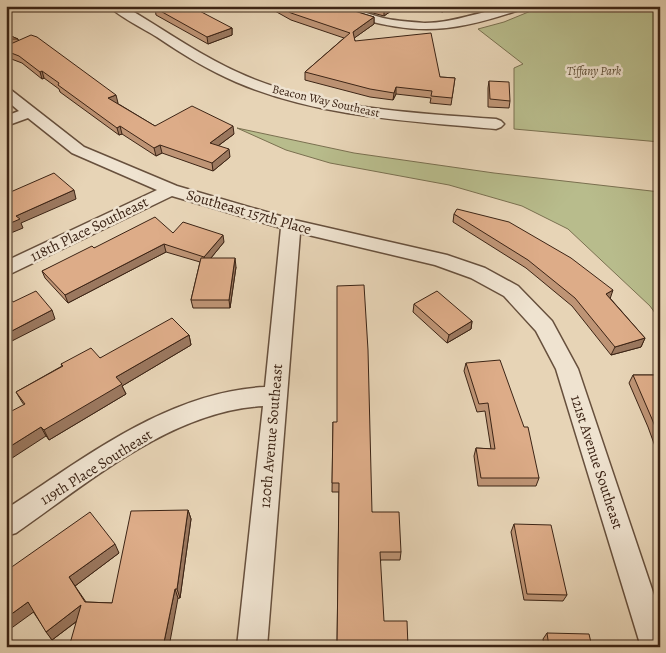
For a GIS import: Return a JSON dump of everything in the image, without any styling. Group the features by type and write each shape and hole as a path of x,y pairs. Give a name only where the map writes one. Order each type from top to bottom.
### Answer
{"street":[{"path":"336,6 380,22 417,27 473,22 518,6"},
{"name":"Beacon Way Southeast","path":"122,7 212,65 253,83 298,97 387,114 496,124"},
{"name":"Southeast 157th Place","path":"6,93 78,150 171,190 291,225 440,260 478,273 511,291"},
{"path":"6,121 30,112"},
{"name":"118th Place Southeast","path":"6,269 171,190"},
{"name":"120th Avenue Southeast","path":"252,647 291,225"},
{"name":"121st Avenue Southeast","path":"511,291 544,326 567,369 656,647"},
{"name":"119th Place Southeast","path":"6,524 126,444 190,412 246,397 275,396"}],"green space":[{"name":"Tiffany Park","path":"543,6 660,6 660,142 514,129 514,68 523,64 478,29 504,22"},
{"path":"237,128 354,153 494,173 660,192 660,320 650,306 568,229 522,206 449,185 330,163 286,150"}],"building":[{"path":"161,6 190,6 232,28 207,37 155,8"},
{"path":"278,6 338,6 374,17 353,32 355,41 431,33 440,77 455,78 452,98 431,96 432,91 396,87 394,93 370,89 305,72 350,33 291,13"},
{"path":"373,6 389,6 384,9"},
{"path":"6,34 18,39 6,39"},
{"path":"31,35 37,37 116,95 108,98 155,126 192,106 233,126 210,143 229,149 212,163 160,145 154,148 120,126 117,128 42,71 40,72 19,56 6,51 6,46"},
{"path":"489,81 509,82 510,101 490,99"},
{"path":"54,173 74,190 16,216 20,219 6,225 6,194"},
{"path":"457,209 509,222 571,258 613,290 606,294 645,338 615,347 575,298 528,260 454,214"},
{"path":"155,217 173,233 183,222 223,235 204,257 164,244 65,295 42,271 92,246 94,248"},
{"path":"201,258 235,258 229,300 191,300"},
{"path":"364,285 368,350 372,512 399,512 401,552 380,552 384,621 407,621 408,647 337,647 339,483 332,483 333,422 337,422 337,286"},
{"path":"36,291 52,310 6,334 6,293 13,302"},
{"path":"437,291 472,321 449,335 414,304"},
{"path":"172,318 189,335 116,377 122,384 44,430 41,427 6,449 6,414 25,404 16,392 91,348 100,358"},
{"path":"500,360 524,427 528,427 539,478 481,478 476,448 495,449 488,403 479,404 466,363"},
{"path":"633,375 660,375 660,439 652,419"},
{"path":"188,510 177,589 175,589 163,647 69,647 81,605 46,632 28,602 6,618 6,571 90,512 115,544 69,577 85,602 112,603 131,511"},
{"path":"514,524 551,525 567,595 527,594"},
{"path":"547,633 589,634 592,647 549,647"}]}
